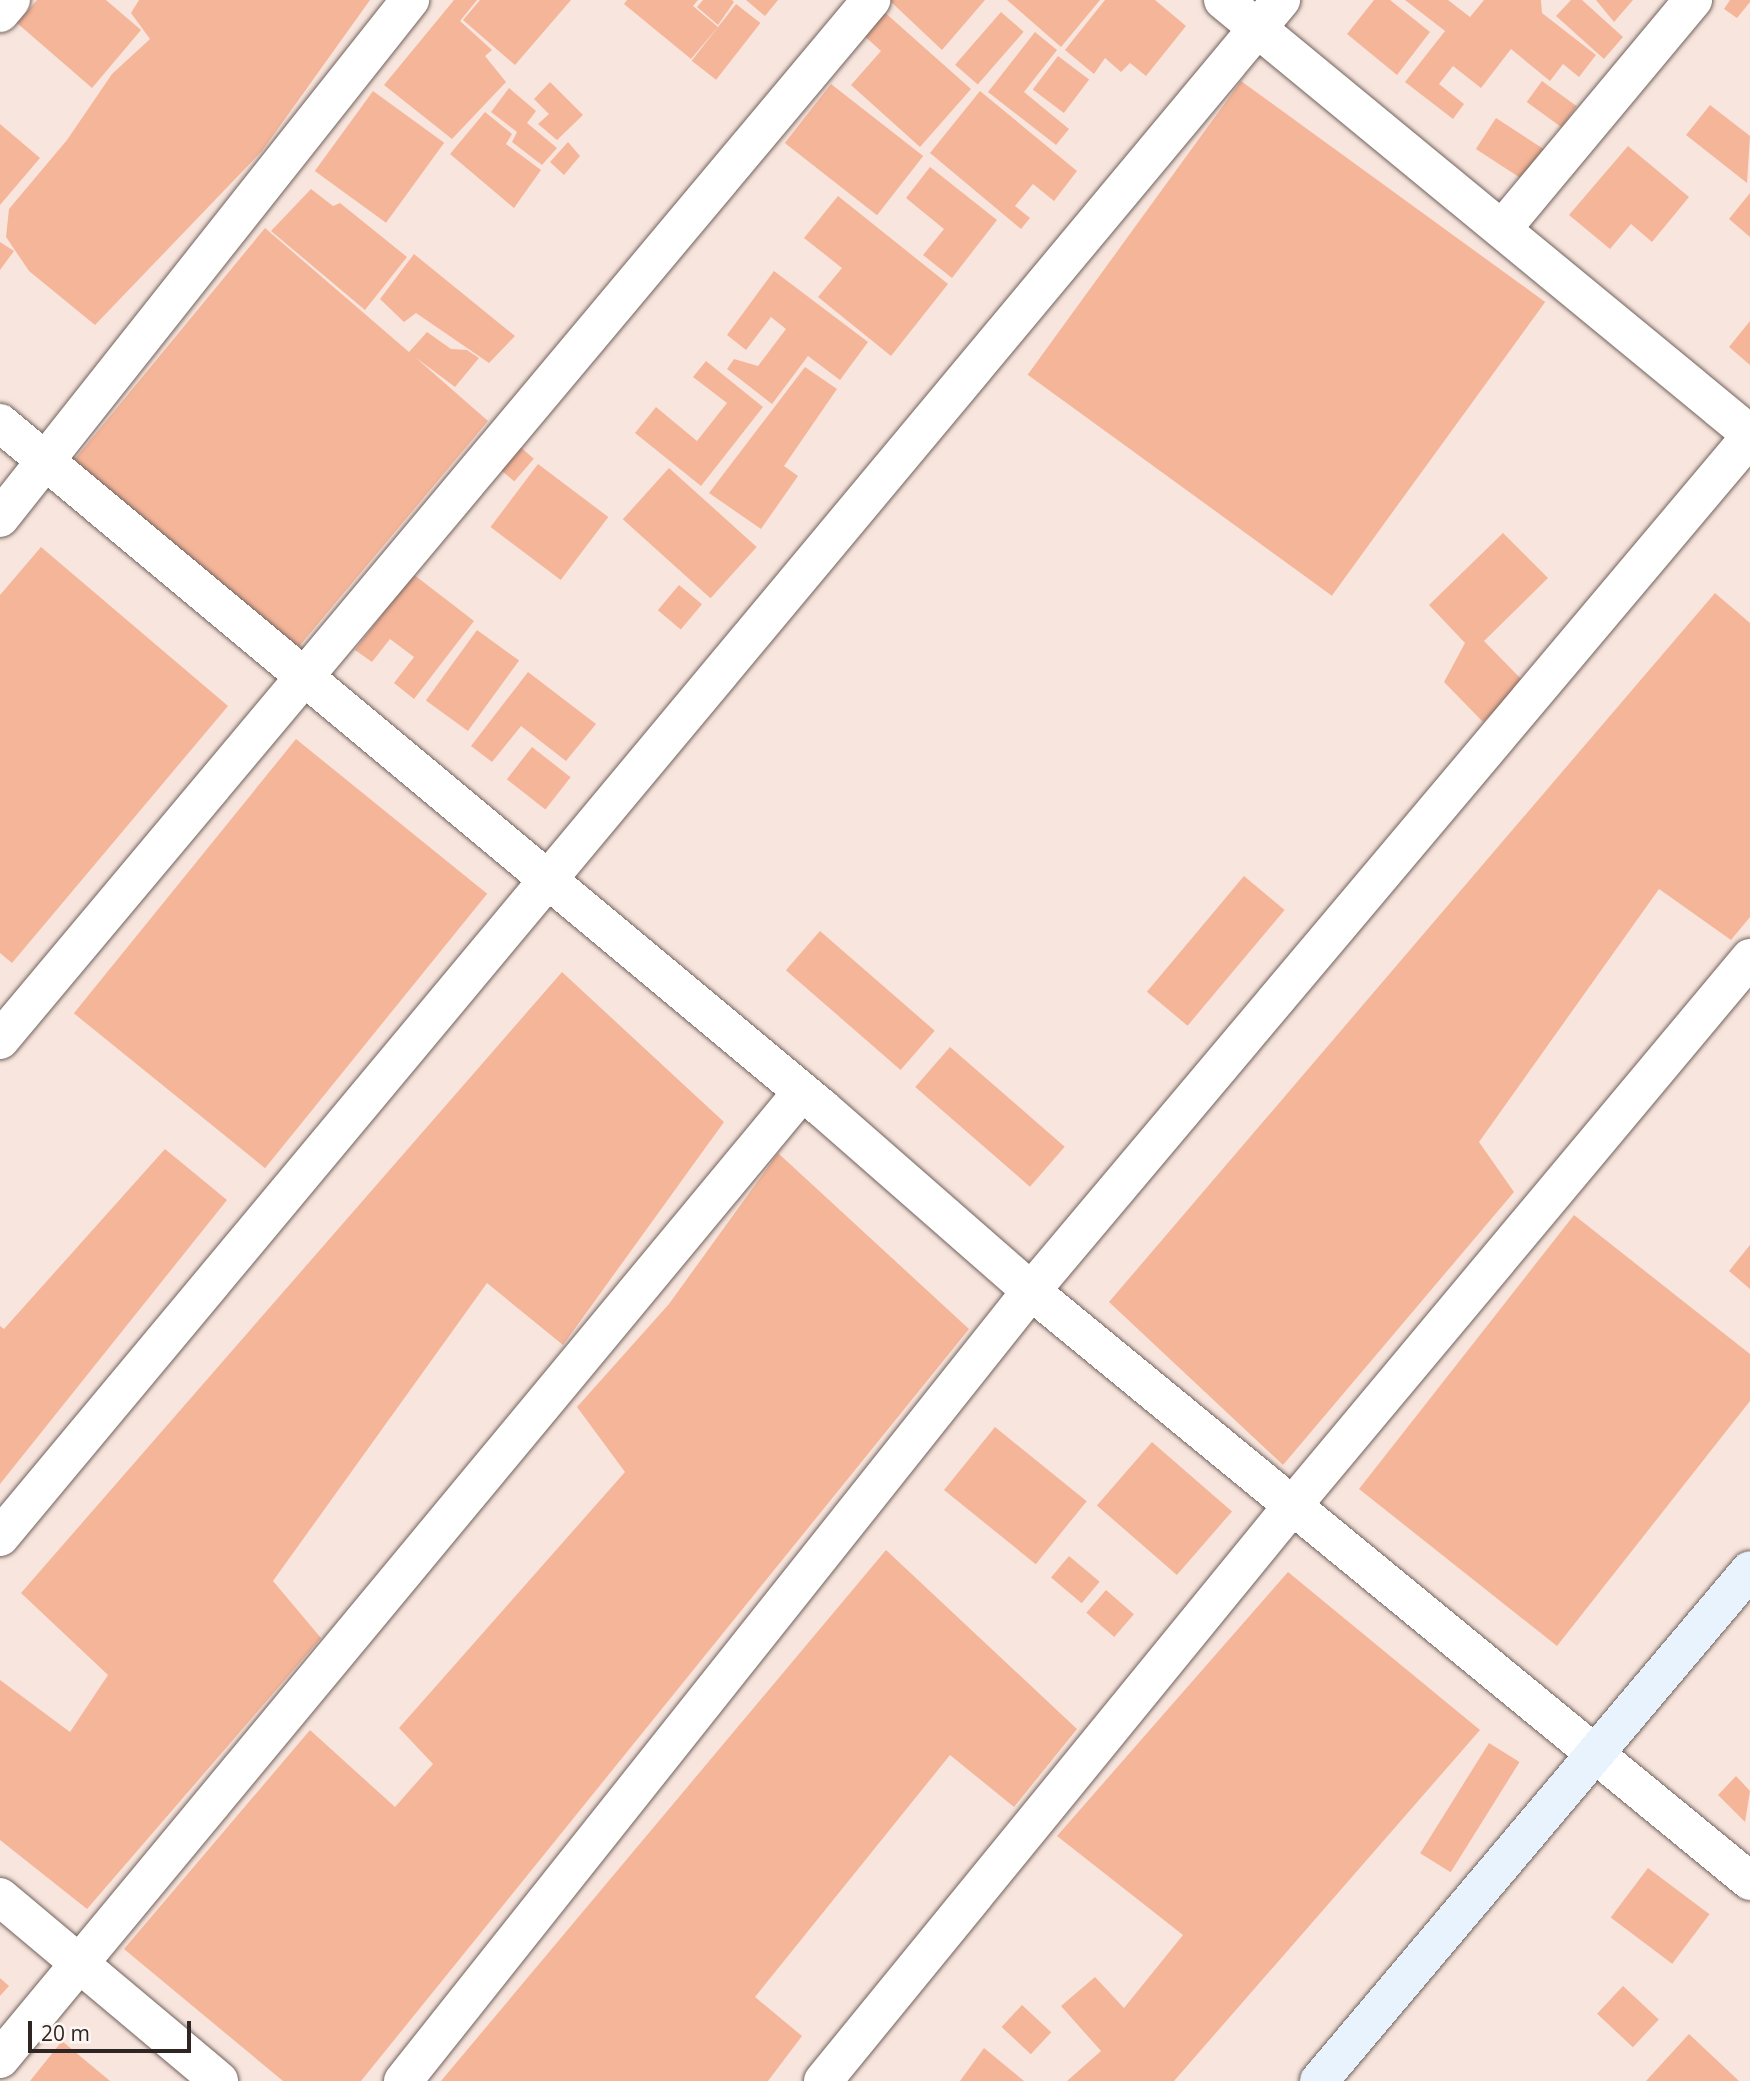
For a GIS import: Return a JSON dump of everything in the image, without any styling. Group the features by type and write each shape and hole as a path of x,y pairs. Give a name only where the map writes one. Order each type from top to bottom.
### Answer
{"street":[{"path":"0,13 11,0"},
{"path":"0,518 48,463 410,0"},
{"path":"0,1040 871,0"},
{"path":"403,2081 1031,1291 1750,436 1503,228 1269,14 1223,0"},
{"path":"1503,228 1693,0"},
{"path":"0,1537 550,881 1269,14"},
{"path":"0,423 802,1092 1031,1291 1598,1753 1750,1881"},
{"path":"823,2081 1293,1505 1750,958"},
{"path":"0,2059 802,1092"},
{"path":"1319,2081 1750,1570"},
{"path":"0,1897 219,2081"}],"building":[{"path":"37,0 106,0 141,30 92,88 17,23"},
{"path":"139,0 370,0 262,151 95,325 29,271 6,237 9,209 67,140 112,74 150,39 131,13"},
{"path":"454,0 477,0 460,21 492,50 485,56 506,82 452,139 384,85"},
{"path":"480,0 571,0 515,65 463,20"},
{"path":"627,0 698,0 693,6 718,27 691,59 624,4"},
{"path":"703,0 734,2 718,25 697,7"},
{"path":"746,0 778,0 765,16"},
{"path":"889,0 985,0 942,50"},
{"path":"1007,0 1100,0 1061,47"},
{"path":"1105,0 1155,0 1186,26 1146,76 1130,63 1121,72 1105,58 1094,74 1065,50"},
{"path":"1374,0 1390,0 1430,32 1397,75 1347,34"},
{"path":"1405,0 1448,0 1470,17 1484,0 1541,0 1542,13 1596,55 1579,77 1563,64 1550,81 1511,49 1481,88 1453,66 1439,84 1464,104 1453,119 1405,82 1445,31"},
{"path":"1571,0 1582,0 1623,37 1604,59 1556,16"},
{"path":"1596,0 1633,0 1614,22"},
{"path":"1730,0 1750,2 1737,18 1724,9"},
{"path":"736,4 760,23 716,80 692,61"},
{"path":"882,10 971,89 920,147 851,85 881,51 861,33"},
{"path":"1001,12 1024,32 978,85 955,65"},
{"path":"1035,32 1057,50 1024,92 1069,129 1056,145 988,92"},
{"path":"1058,56 1089,79 1064,113 1033,90"},
{"path":"1241,81 1545,302 1332,596 1028,375"},
{"path":"1542,81 1577,106 1562,127 1527,102"},
{"path":"550,82 583,115 557,140 538,124 549,114 534,99"},
{"path":"831,84 923,156 877,215 785,143"},
{"path":"509,88 536,111 527,123 557,148 542,165 512,142 517,132 491,112"},
{"path":"373,91 444,143 386,223 315,171"},
{"path":"980,91 1077,171 1054,201 1033,184 1015,206 1030,218 1021,229 930,153"},
{"path":"1710,105 1750,136 1747,183 1686,135"},
{"path":"485,112 512,134 506,144 541,170 514,208 450,154"},
{"path":"1496,118 1545,150 1525,181 1476,149"},
{"path":"0,124 40,158 0,205"},
{"path":"568,142 580,156 564,175 550,162"},
{"path":"1628,146 1689,197 1652,242 1631,224 1610,249 1569,215"},
{"path":"930,167 997,220 952,278 923,255 944,229 906,198"},
{"path":"311,189 333,206 340,203 407,257 365,310 271,231"},
{"path":"1750,193 1750,237 1729,219"},
{"path":"838,196 948,284 891,356 818,297 842,268 804,238"},
{"path":"265,228 409,352 427,332 451,349 467,350 479,358 455,387 415,357 488,421 296,650 74,460"},
{"path":"0,242 14,251 0,270"},
{"path":"414,254 515,336 489,363 416,313 404,322 380,299"},
{"path":"774,271 868,342 840,380 808,356 772,404 727,369 734,359 758,366 786,329 771,317 746,350 727,335"},
{"path":"1750,321 1750,365 1729,347"},
{"path":"706,361 763,407 701,486 635,433 656,407 697,441 727,403 693,377"},
{"path":"805,367 837,389 784,466 798,476 761,529 709,493"},
{"path":"518,445 534,459 514,481 498,468"},
{"path":"538,464 608,517 561,580 490,527"},
{"path":"669,468 757,547 711,598 623,519"},
{"path":"1503,533 1548,578 1484,641 1524,682 1483,722 1444,682 1465,643 1429,605"},
{"path":"41,547 228,706 12,963 0,953 0,595"},
{"path":"413,574 474,621 414,699 394,683 414,657 390,639 372,662 355,650"},
{"path":"679,585 702,604 681,630 658,610"},
{"path":"1715,593 1750,623 1750,917 1731,940 1659,889 1479,1142 1514,1192 1283,1465 1109,1302"},
{"path":"477,630 519,661 468,731 426,700"},
{"path":"528,672 596,724 566,761 521,726 492,762 471,746"},
{"path":"296,739 487,894 265,1168 74,1013"},
{"path":"532,747 571,777 545,809 507,779"},
{"path":"1244,876 1285,910 1188,1026 1147,992"},
{"path":"820,931 935,1031 901,1070 786,970"},
{"path":"562,972 724,1122 563,1345 487,1283 273,1581 321,1638 87,1909 0,1840 0,1680 70,1732 108,1675 21,1593"},
{"path":"950,1047 1065,1147 1030,1187 915,1087"},
{"path":"165,1149 227,1200 0,1484 0,1326 4,1329"},
{"path":"778,1153 969,1329 361,2081 283,2081 124,1949 310,1730 395,1807 433,1764 399,1728 625,1472 577,1407 669,1304"},
{"path":"1574,1215 1750,1354 1750,1401 1557,1646 1359,1489"},
{"path":"1750,1245 1750,1289 1729,1271"},
{"path":"995,1427 1087,1501 1036,1564 944,1490"},
{"path":"1152,1442 1232,1512 1177,1575 1097,1505"},
{"path":"886,1550 1077,1729 1014,1807 950,1755 755,1997 802,2036 768,2081 441,2081"},
{"path":"1069,1556 1100,1582 1082,1603 1051,1577"},
{"path":"1288,1572 1480,1730 1174,2081 1067,2081 1101,2051 1061,2006 1095,1977 1124,2008 1183,1935 1057,1836"},
{"path":"1106,1590 1134,1614 1114,1637 1086,1613"},
{"path":"1489,1743 1520,1762 1451,1872 1420,1853"},
{"path":"1736,1776 1750,1791 1745,1822 1718,1795"},
{"path":"1648,1868 1709,1914 1672,1964 1611,1918"},
{"path":"0,1978 9,1986 0,1996"},
{"path":"1623,1986 1659,2019 1633,2047 1597,2014"},
{"path":"1022,2005 1051,2032 1031,2054 1002,2027"},
{"path":"1689,2034 1739,2081 1646,2081"},
{"path":"62,2041 110,2081 30,2081"},
{"path":"984,2048 1024,2081 960,2081"}]}
